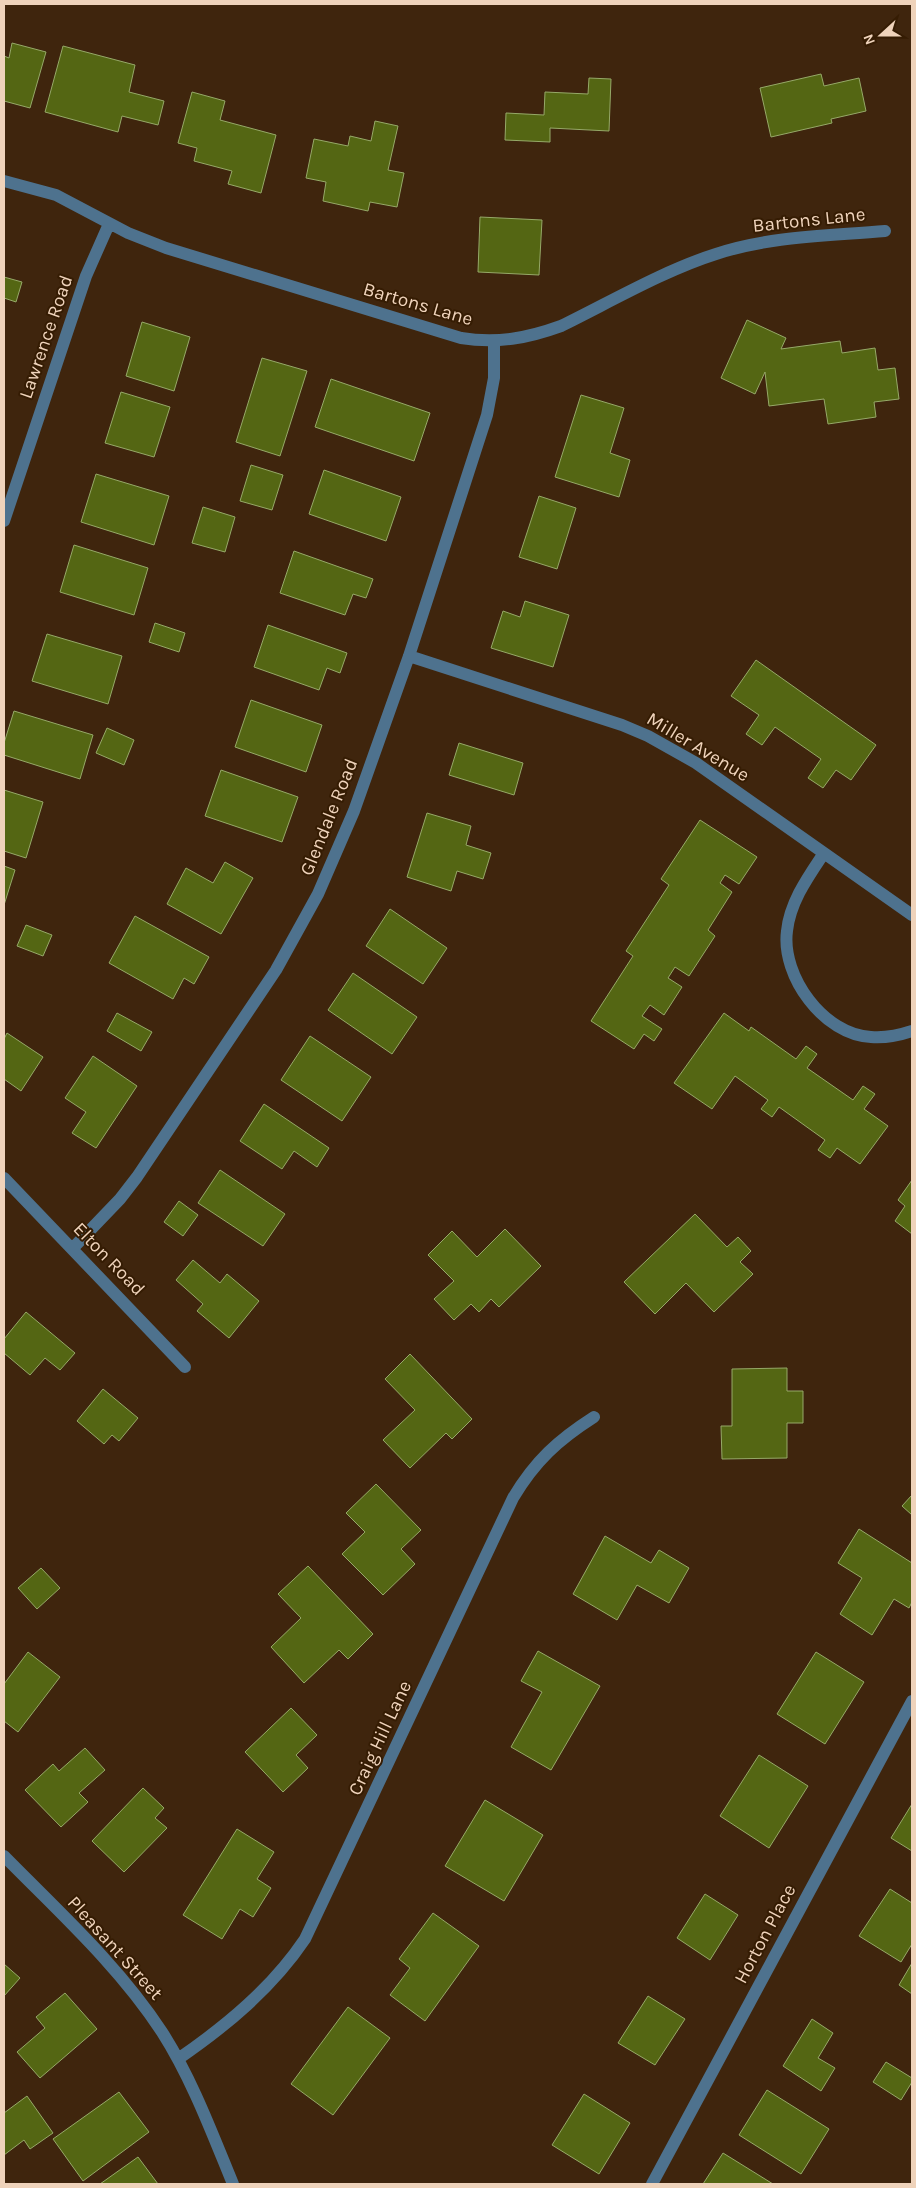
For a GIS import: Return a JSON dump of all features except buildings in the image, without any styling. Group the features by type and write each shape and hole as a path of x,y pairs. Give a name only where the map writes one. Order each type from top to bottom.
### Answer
{"street":[{"name":"Bartons Lane","path":"4,181 56,195 109,224 166,248 461,338 494,342 527,337 562,326 690,263 716,254 772,241 885,231"},
{"name":"Lawrence Road","path":"4,522 86,276 109,224"},
{"name":"Glendale Road","path":"73,1248 120,1199 136,1177 276,970 318,894 347,828 409,656 488,415 494,378 494,342"},
{"name":"Miller Avenue","path":"409,656 622,725 648,736 696,763 912,915"},
{"path":"824,853 798,894 791,912 787,931 786,948 790,966 797,983 807,998 822,1014 854,1033 870,1038 912,1031"},
{"name":"Elton Road","path":"4,1178 73,1248 185,1368"},
{"name":"Craig Hill Lane","path":"178,2059 217,2030 276,1979 305,1939 513,1498 533,1467 555,1443 594,1417"},
{"name":"Horton Place","path":"652,2184 912,1702"},
{"name":"Pleasant Street","path":"4,1856 125,1982 153,2020 178,2059 233,2184"}]}
